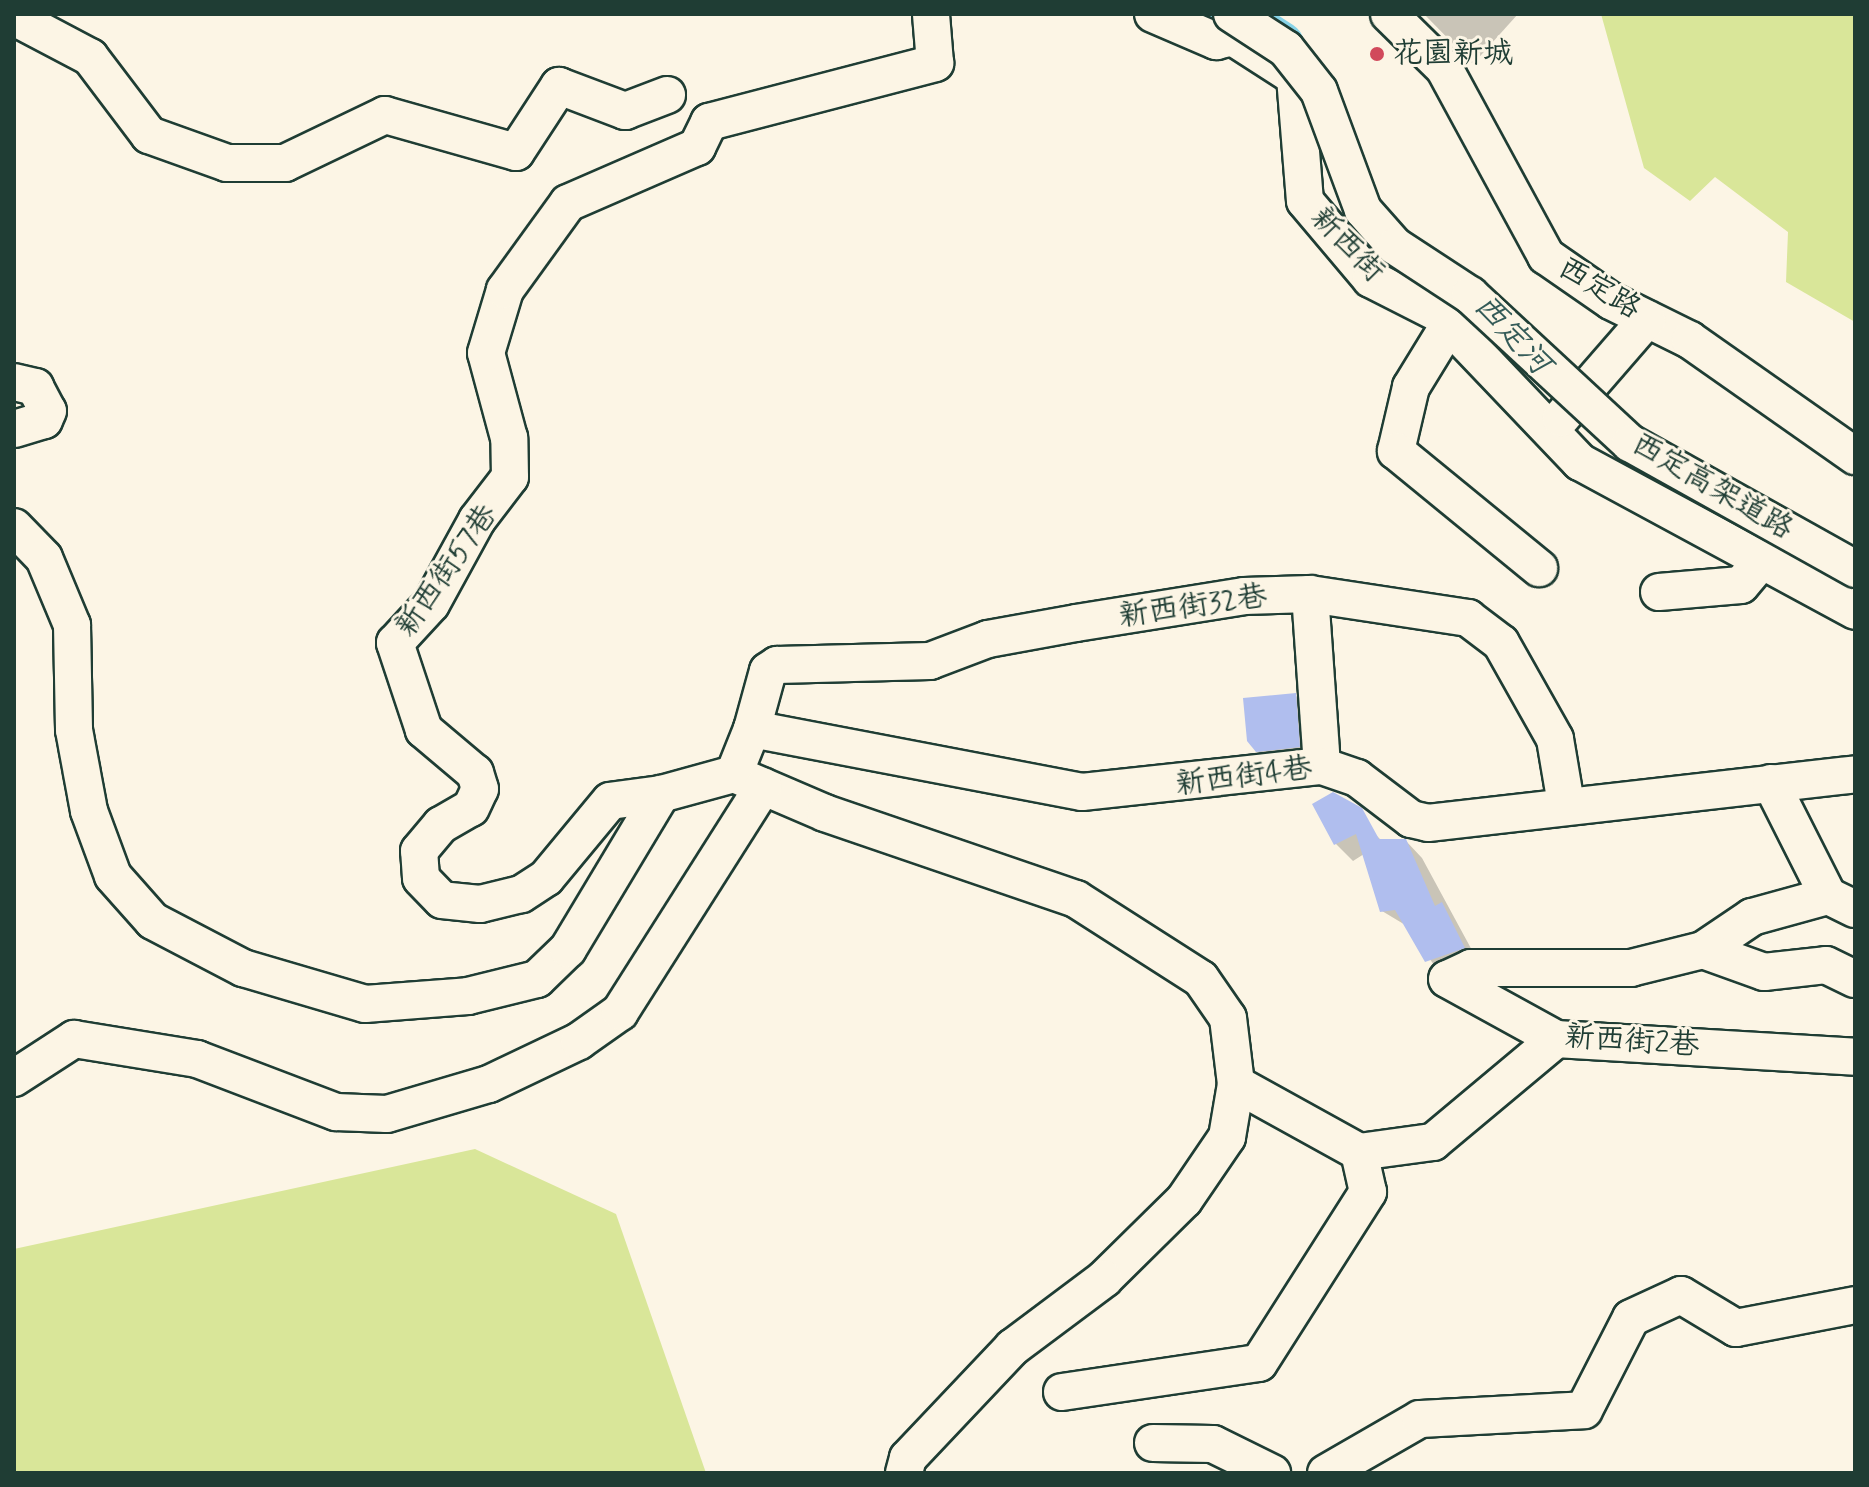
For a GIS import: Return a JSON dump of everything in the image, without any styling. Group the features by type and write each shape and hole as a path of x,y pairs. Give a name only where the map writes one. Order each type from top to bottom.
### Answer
{"street":[{"name":"新西街57巷","path":"661,794 610,801 546,878 521,894 480,904 442,900 421,878 419,851 441,825 471,808 480,789 475,773 424,730 395,643 431,604 510,477 509,438 486,353 505,290 568,203 697,147 709,122 935,63 931,14"},
{"name":"新西街","path":"1153,14 1216,41 1233,37 1295,77 1305,201 1371,279 1449,325 1552,428 1580,462 1855,611"},
{"name":"西定高架道路","path":"1232,14 1286,49 1319,91 1363,210 1395,246 1470,295 1630,443 1855,569"},
{"name":"西定路","path":"1389,14 1444,68 1546,256 1768,390 1855,456"},
{"path":"14,17 90,57 149,135 227,163 285,163 385,115 516,152 559,86 625,111 667,95"},
{"path":"1552,428 1647,319"},
{"path":"1449,325 1411,387 1396,451 1539,568"},
{"path":"14,382 35,387 48,411 44,420 14,429"},
{"path":"14,527 44,558 72,625 74,730 89,811 113,876 153,921 243,968 365,1004 468,996 537,979 568,949 661,794 749,780 1076,899 1140,936 1201,979 1228,1018 1236,1084 1227,1137 1184,1200 1104,1279 1013,1347 908,1458 904,1473"},
{"path":"1659,592 1741,585 1762,560"},
{"path":"1310,594 1322,766"},
{"name":"新西街32巷","path":"752,729 768,671 777,665 930,661 988,639 1076,623 1244,596 1310,594 1468,618 1501,643 1555,739 1566,804"},
{"path":"14,1078 74,1039 197,1059 336,1112 387,1114 489,1084 579,1041 620,1012 749,780 752,729"},
{"name":"新西街4巷","path":"752,729 1082,792 1116,794 1322,766 1357,778 1411,819 1428,823 1566,804 1855,774"},
{"path":"1703,950 1752,917 1841,902 1771,783"},
{"path":"1703,950 1764,972 1826,965 1855,979"},
{"name":"新西街2巷","path":"1703,950 1631,968 1471,968 1447,979 1556,1039 1855,1057"},
{"path":"1236,1084 1359,1152 1433,1142 1556,1039"},
{"path":"1062,1392 1259,1363 1368,1192 1359,1152"},
{"path":"1326,1473 1420,1419 1584,1410 1631,1318 1681,1295 1736,1328 1855,1305"},
{"path":"1153,1443 1213,1444 1272,1473"}],"green space":[{"path":"1601,14 1855,14 1855,322 1786,282 1788,232 1715,177 1690,201 1644,168"},
{"path":"475,1149 616,1214 706,1473 14,1473 14,1249"}],"building":[{"path":"1296,693 1300,747 1256,752 1247,741 1243,698"},
{"path":"1333,792 1362,808 1379,839 1406,839 1435,906 1442,902 1465,948 1425,962 1395,910 1380,912 1356,834 1334,845 1312,804"}],"waterway":[{"name":"西定河","path":"1202,14 1247,26 1279,47"}],"place":[{"name":"花園新城","path":"1377,54"}]}
